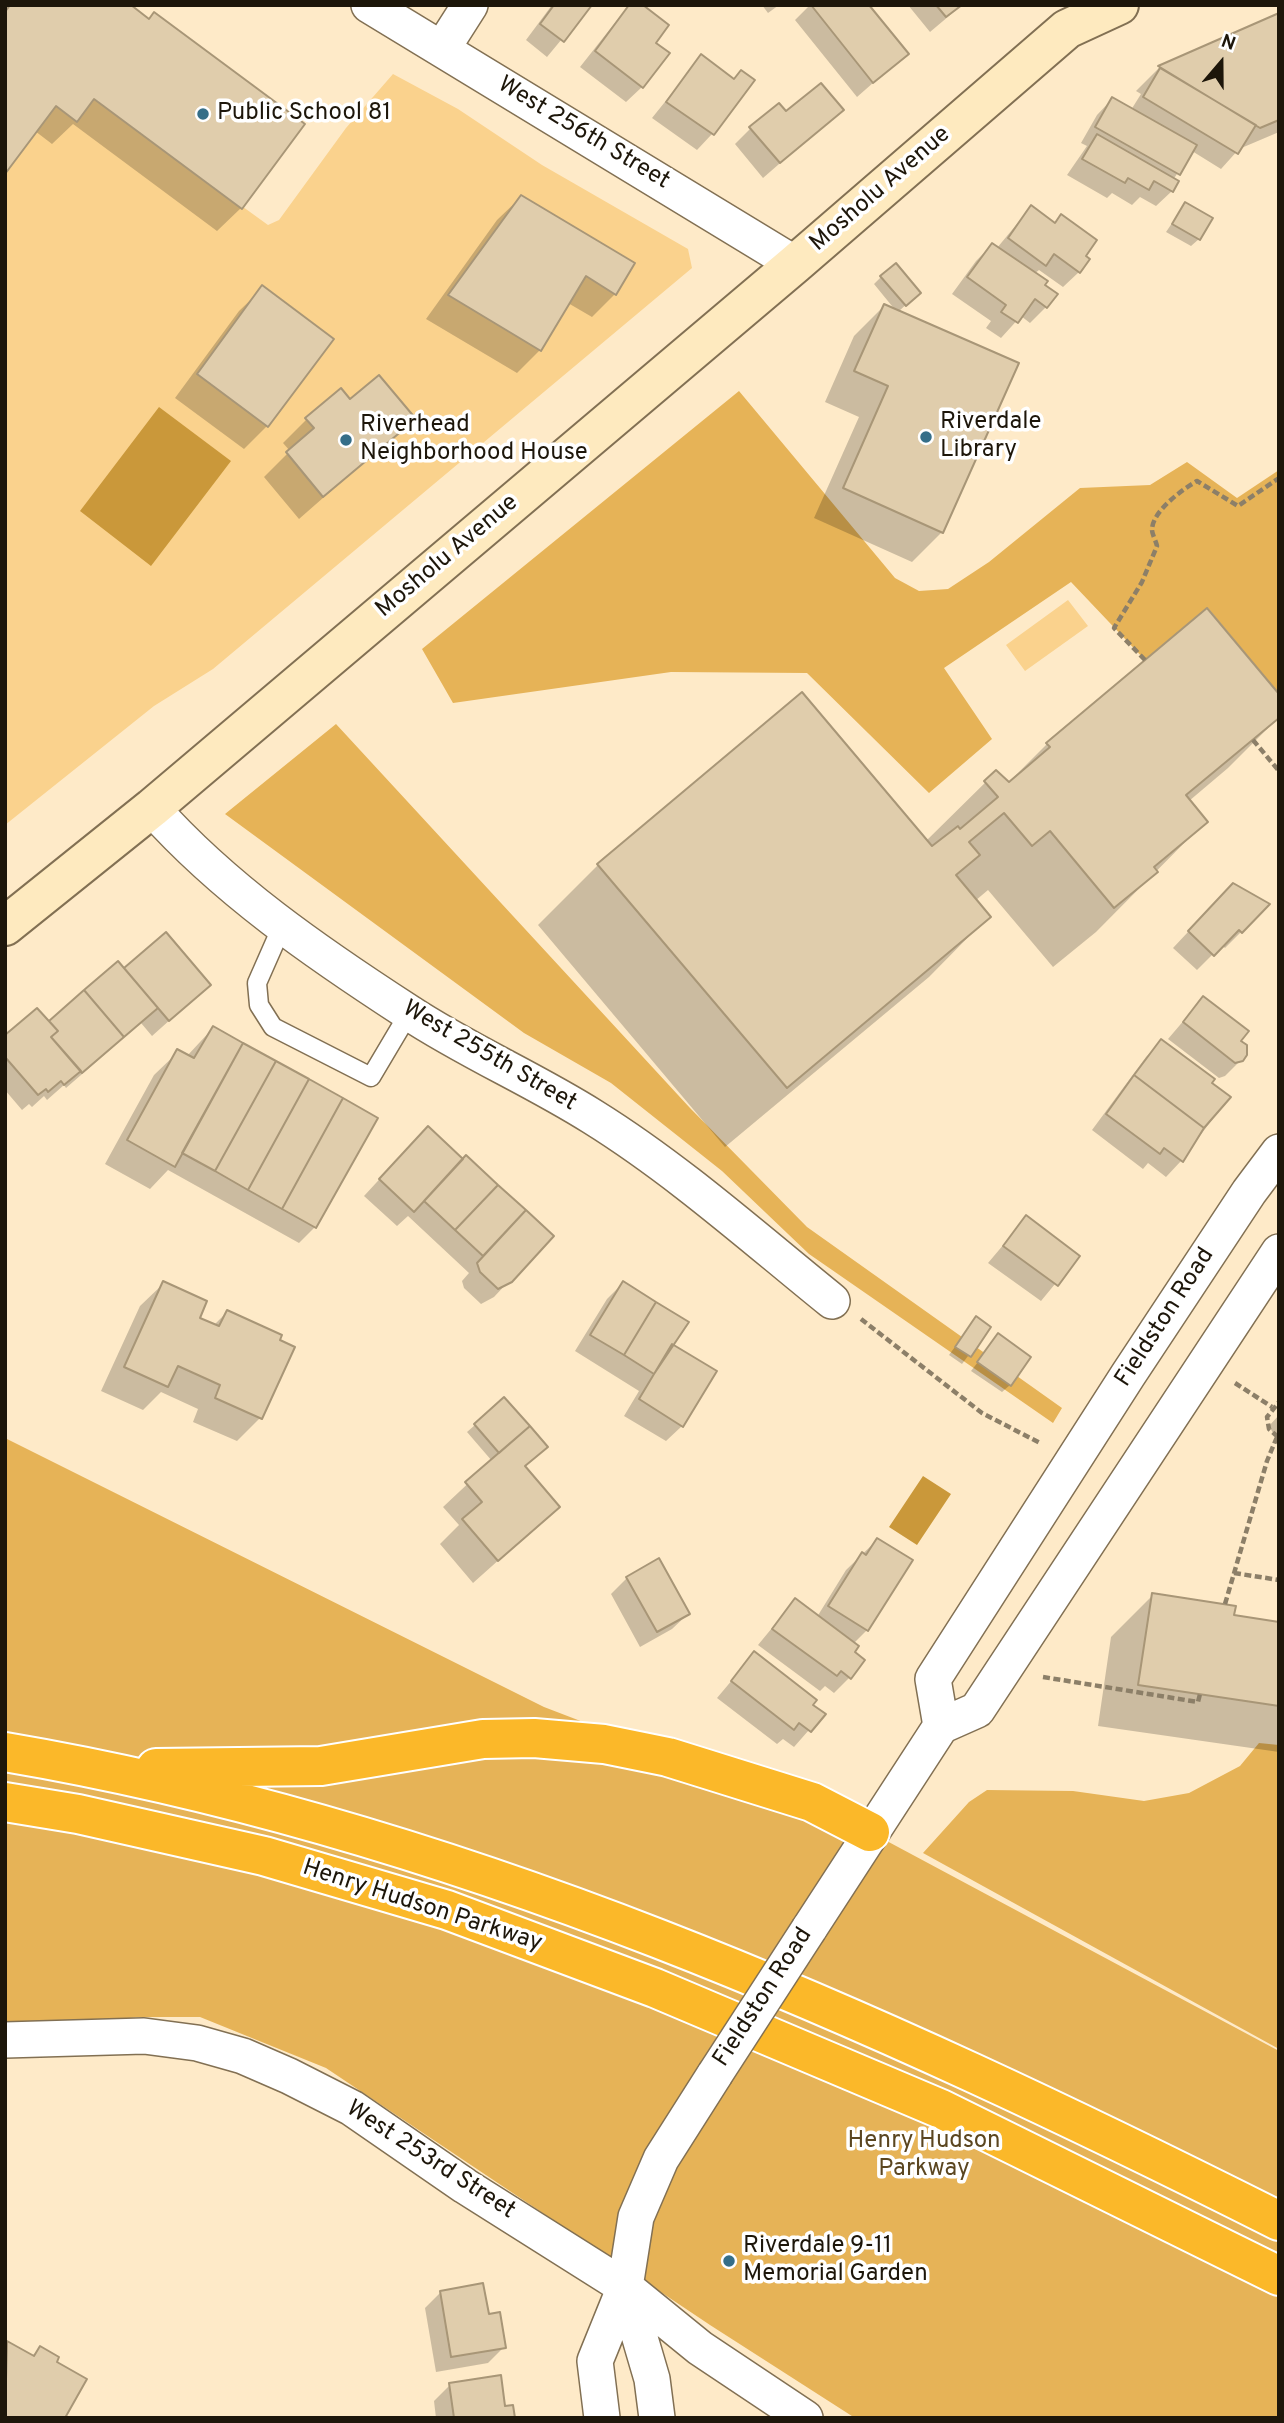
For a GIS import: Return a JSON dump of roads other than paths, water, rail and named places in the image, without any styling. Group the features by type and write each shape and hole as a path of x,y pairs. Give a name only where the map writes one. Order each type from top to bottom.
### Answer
{"highway":[{"path":"109,1770 321,1766 483,1739 534,1738 604,1744 668,1757 812,1802 870,1832"},
{"name":"Henry Hudson Parkway","path":"5,1752 109,1770 283,1813 568,1905 952,2061 1279,2221"},
{"name":"Henry Hudson Parkway","path":"5,1802 78,1814 264,1856 447,1910 655,1988 941,2109 1279,2276"}],"street":[{"name":"West 256th Street","path":"369,5 795,264"},
{"path":"442,49 470,5"},
{"name":"Mosholu Avenue","path":"5,926 152,808 795,264 1067,29 1119,5"},
{"name":"West 255th Street","path":"152,808 188,849 283,924 409,1013 592,1117 681,1178 832,1301"},
{"name":"Fieldston Road","path":"602,2418 595,2361 625,2287 628,2252 646,2187 715,2074 941,1726 933,1679 1055,1486 1249,1192 1279,1153"},
{"path":"941,1726 977,1710 1279,1252"},
{"path":"1055,1486 1104,1518"},
{"name":"West 253rd Street","path":"5,2040 144,2036 197,2043 243,2056 352,2108 465,2186 625,2287 709,2355 805,2418"},
{"name":"Fieldston Road","path":"625,2287 652,2379 657,2418"}],"lane":[{"path":"283,924 257,983 259,1005 273,1027 371,1077 409,1013"}],"place":[{"name":"Public School 81","path":"203,114"},
{"name":"Riverdale Library","path":"926,437"},
{"name":"Riverhead Neighborhood House","path":"346,440"},
{"name":"Riverdale 9-11 Memorial Garden","path":"729,2261"}]}
